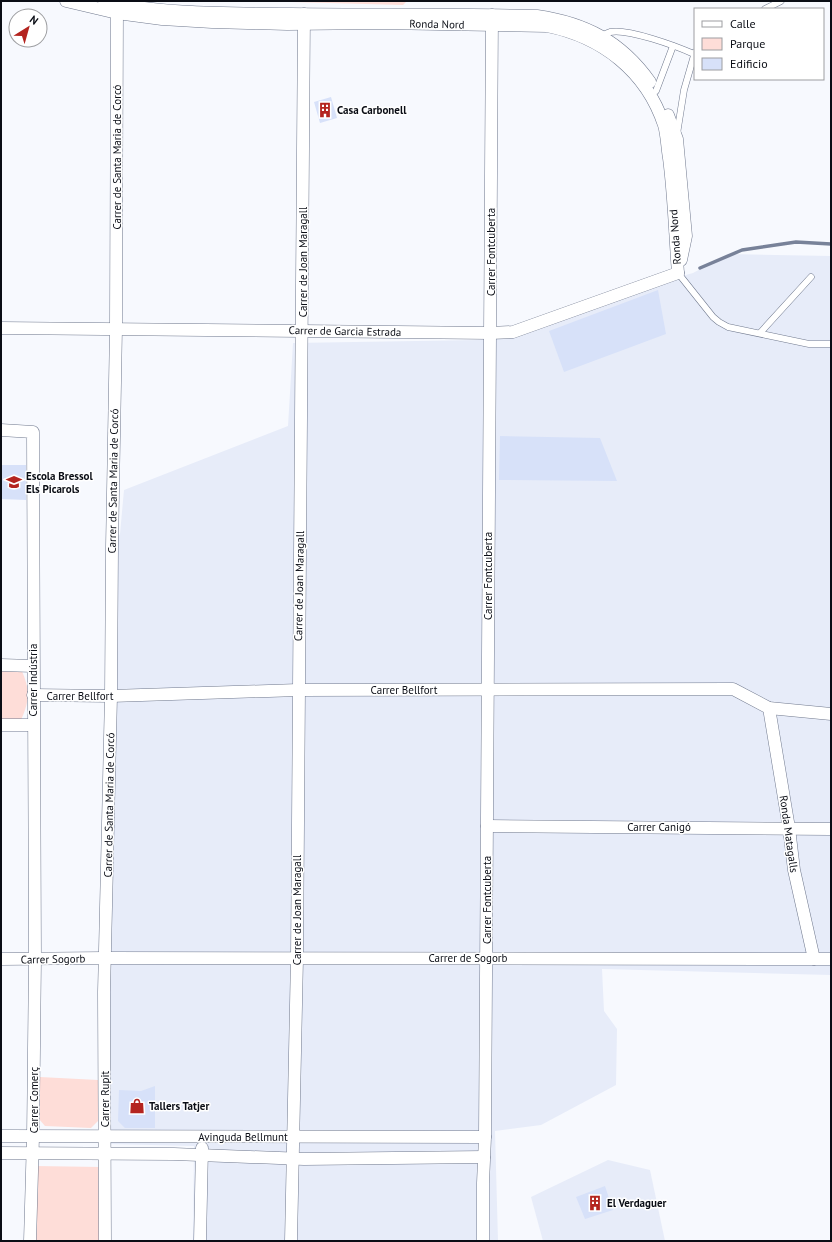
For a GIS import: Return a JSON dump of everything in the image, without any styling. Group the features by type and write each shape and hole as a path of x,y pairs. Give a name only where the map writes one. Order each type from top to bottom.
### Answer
{"street":[{"name":"Ronda Nord","path":"66,1 117,9 132,7 304,19 493,20 536,16 558,19 579,26 613,43 641,69 656,91 667,113 677,139 686,236 678,273"},
{"name":"Ronda Nord","path":"104,1 117,9"},
{"name":"Carrer de Santa Maria de Corcó","path":"105,958 111,696 116,328 117,9"},
{"name":"Carrer de Joan Maragall","path":"291,1241 297,958 304,19"},
{"name":"Ronda Nord","path":"493,20 564,29 582,36 613,54 625,64 640,81 658,108 664,127 671,179 678,273"},
{"name":"Carrer Fontcuberta","path":"483,1241 493,20"},
{"name":"Carrer de Garcia Estrada","path":"1,328 513,332 678,273"},
{"name":"Carrer Indústria","path":"1,430 33,432 35,959"},
{"path":"1,665 33,666"},
{"name":"Carrer Bellfort","path":"34,695 111,696 298,690 733,689 769,708"},
{"path":"769,708 831,714"},
{"name":"Ronda Matagalls","path":"769,708 789,828 794,870 814,959"},
{"path":"1,725 33,725"},
{"name":"Carrer Canigó","path":"487,826 831,828"},
{"name":"Carrer de Sogorb","path":"105,958 831,959"},
{"name":"Carrer Sogorb","path":"1,959 105,958"},
{"name":"Carrer Rupit","path":"105,958 105,1241"},
{"name":"Carrer Comerç","path":"30,1241 33,1152 35,959"},
{"name":"Avinguda Bellmunt","path":"1,1136 485,1137"},
{"path":"200,1241 203,1137"},
{"name":"Avinguda Bellmunt","path":"1,1153 105,1153 293,1158 484,1157"}],"lane":[{"path":"767,8 781,1"},
{"path":"601,36 610,32 619,32 651,38 694,53 684,90 677,139"},
{"path":"656,91 673,46"},
{"path":"678,273 700,302 719,322 728,327 808,344 831,344"},
{"path":"760,333 811,277"}],"shaded area":[{"path":"728,254 831,256 831,975 602,969 604,1011 617,1029 616,1085 541,1125 495,1131 498,1241 193,1241 194,1146 107,1144 111,547 120,534 124,490 288,426 293,343 478,340 516,336 675,278 693,273"},
{"path":"608,1160 650,1170 665,1241 543,1241 531,1197"}],"green space":[{"path":"253,1 401,2 407,1 403,5"},
{"path":"1,669 21,669 24,676 28,694 21,720 1,720"},
{"path":"40,1077 98,1080 98,1121 91,1128 45,1126 39,1119"},
{"path":"35,1166 101,1167 101,1241 36,1241"}],"building":[{"name":"Casa Carbonell","path":"331,97 337,118 320,123 314,102"},
{"path":"658,290 666,334 564,372 549,331"},
{"path":"500,436 600,438 617,481 499,480"},
{"name":"Escola Bressol Els Picarols","path":"1,465 26,465 26,500 1,499"},
{"name":"Tallers Tatjer","path":"155,1086 155,1128 125,1128 118,1121 119,1090 141,1091"},
{"name":"El Verdaguer","path":"605,1186 613,1210 585,1219 576,1197"}],"waterway":[{"path":"700,268 742,250 796,242 831,244"}],"place":[{"name":"Casa Carbonell","path":"325,110"},
{"name":"Escola Bressol Els Picarols","path":"14,482"},
{"name":"Tallers Tatjer","path":"137,1106"},
{"name":"El Verdaguer","path":"595,1203"}]}
